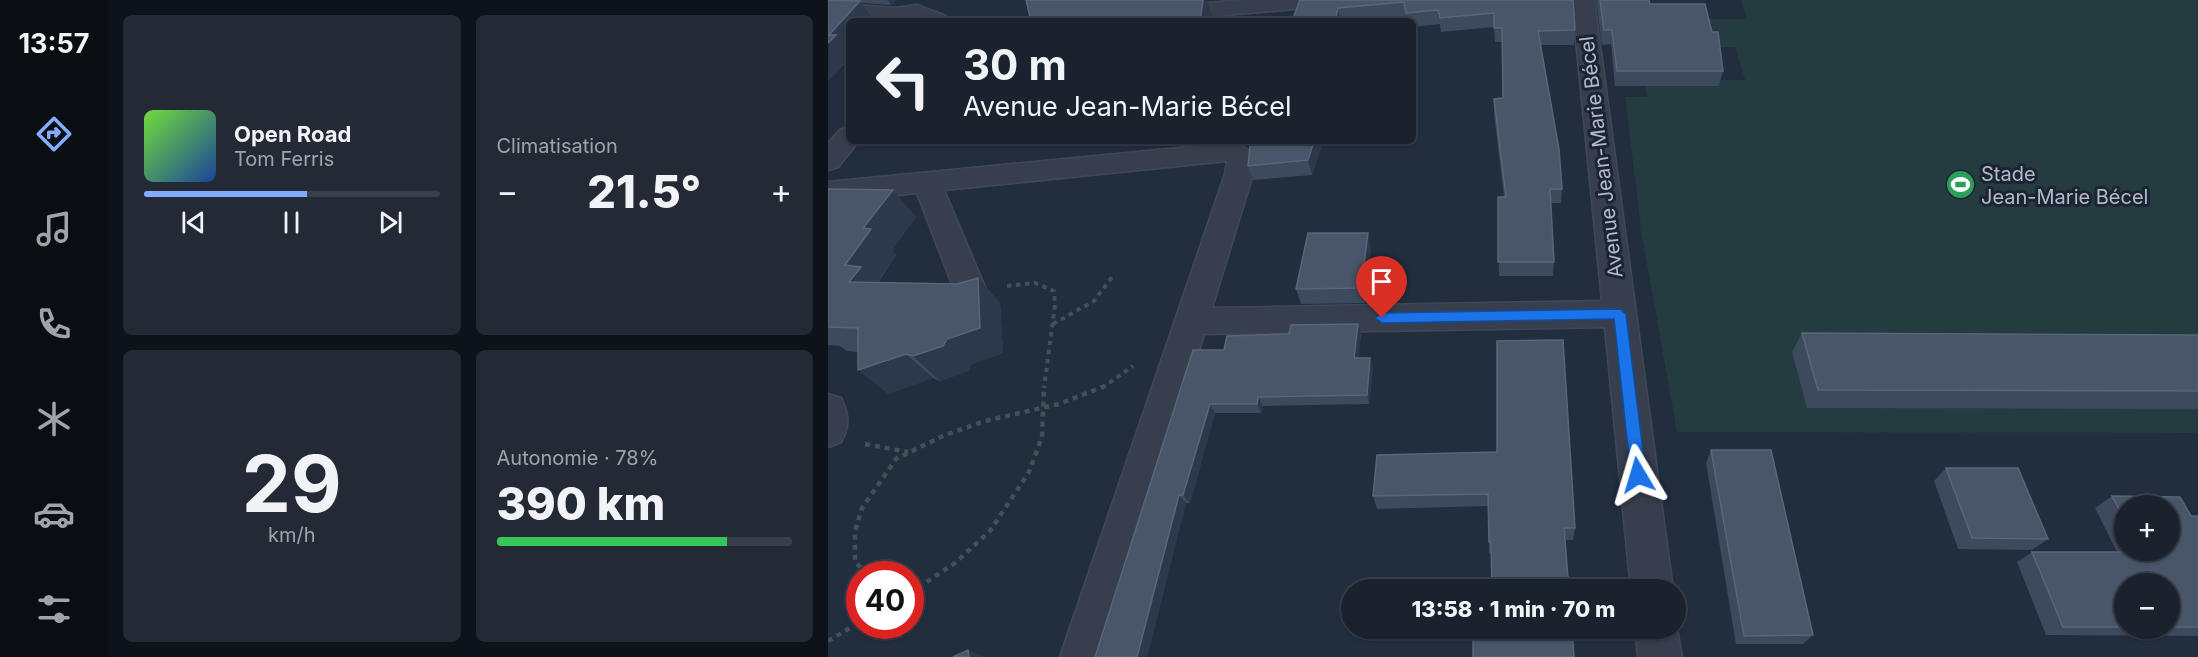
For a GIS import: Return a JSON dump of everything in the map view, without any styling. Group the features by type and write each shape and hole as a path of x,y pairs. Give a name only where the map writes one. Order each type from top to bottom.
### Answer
{"street":[{"path":"1116,18 1317,0"},
{"name":"Avenue Jean-Marie Bécel","path":"1583,0 1651,579"},
{"path":"828,10 897,18 917,12 931,18"},
{"path":"828,192 1230,152 1241,156 1239,174 1082,657"},
{"path":"927,182 971,292"},
{"path":"1191,321 1620,314"},
{"path":"828,409 831,426 828,431"},
{"path":"1658,639 1660,657"}],"path":[{"path":"1053,324 1094,301 1112,277"},
{"path":"924,584 955,563 990,531 1029,472 1042,437 1042,407 1053,324 1054,291 1035,283 971,292"},
{"path":"855,561 855,531 862,508 896,459 945,435 985,421 1086,394 1110,384 1137,363"},
{"path":"828,641 846,630"}],"green space":[{"name":"Stade Jean-Marie Bécel","path":"1741,0 2198,0 2198,433 1677,432 1642,236 1625,97 1647,97 1645,86 1719,85 1718,80 1745,80 1735,47 1709,47 1702,19 1747,19"}],"building":[{"path":"828,0 860,1 829,35 836,35 828,43"},
{"path":"1026,0 1203,0 1200,18 1030,18"},
{"path":"1300,0 1573,0 1575,30 1538,31 1559,149 1562,189 1550,189 1554,262 1498,262 1498,197 1506,197 1494,99 1503,98 1502,28 1494,28 1494,13 1440,18 1438,10 1406,13 1404,2 1338,8 1336,18 1293,18"},
{"path":"1600,0 1649,0 1650,4 1705,4 1712,32 1718,32 1723,71 1617,71 1612,30 1604,30"},
{"path":"1251,144 1313,144 1308,160 1248,166"},
{"path":"828,189 893,190 863,228 871,229 845,265 861,267 849,282 957,284 978,278 980,328 947,339 943,346 913,356 906,354 858,370 858,328 828,327"},
{"path":"1308,233 1368,233 1361,288 1296,289"},
{"path":"1358,324 1354,358 1370,358 1367,395 1258,397 1257,404 1210,404 1183,495 1179,495 1137,657 1095,657 1193,350 1224,350 1227,336 1289,334 1291,325"},
{"path":"1802,333 2198,335 2198,391 1818,390"},
{"path":"1563,340 1575,528 1564,528 1568,579 1492,579 1488,494 1373,496 1377,455 1497,452 1497,341"},
{"path":"1711,450 1771,450 1813,635 1744,636"},
{"path":"1946,468 2018,468 2048,539 1972,538"},
{"path":"2180,497 2191,516 2198,516 2198,627 2180,627 2180,573 2114,573 2114,627 2063,627 2032,552 2114,552 2114,561 2180,561"},
{"path":"1473,639 1573,639 1574,657 1473,657"},
{"path":"968,650 969,657 953,657"}],"place":[{"name":"Stade Jean-Marie Bécel","path":"1960,185"}],"route":[{"path":"1382,318 1620,314 1638,475"}]}
